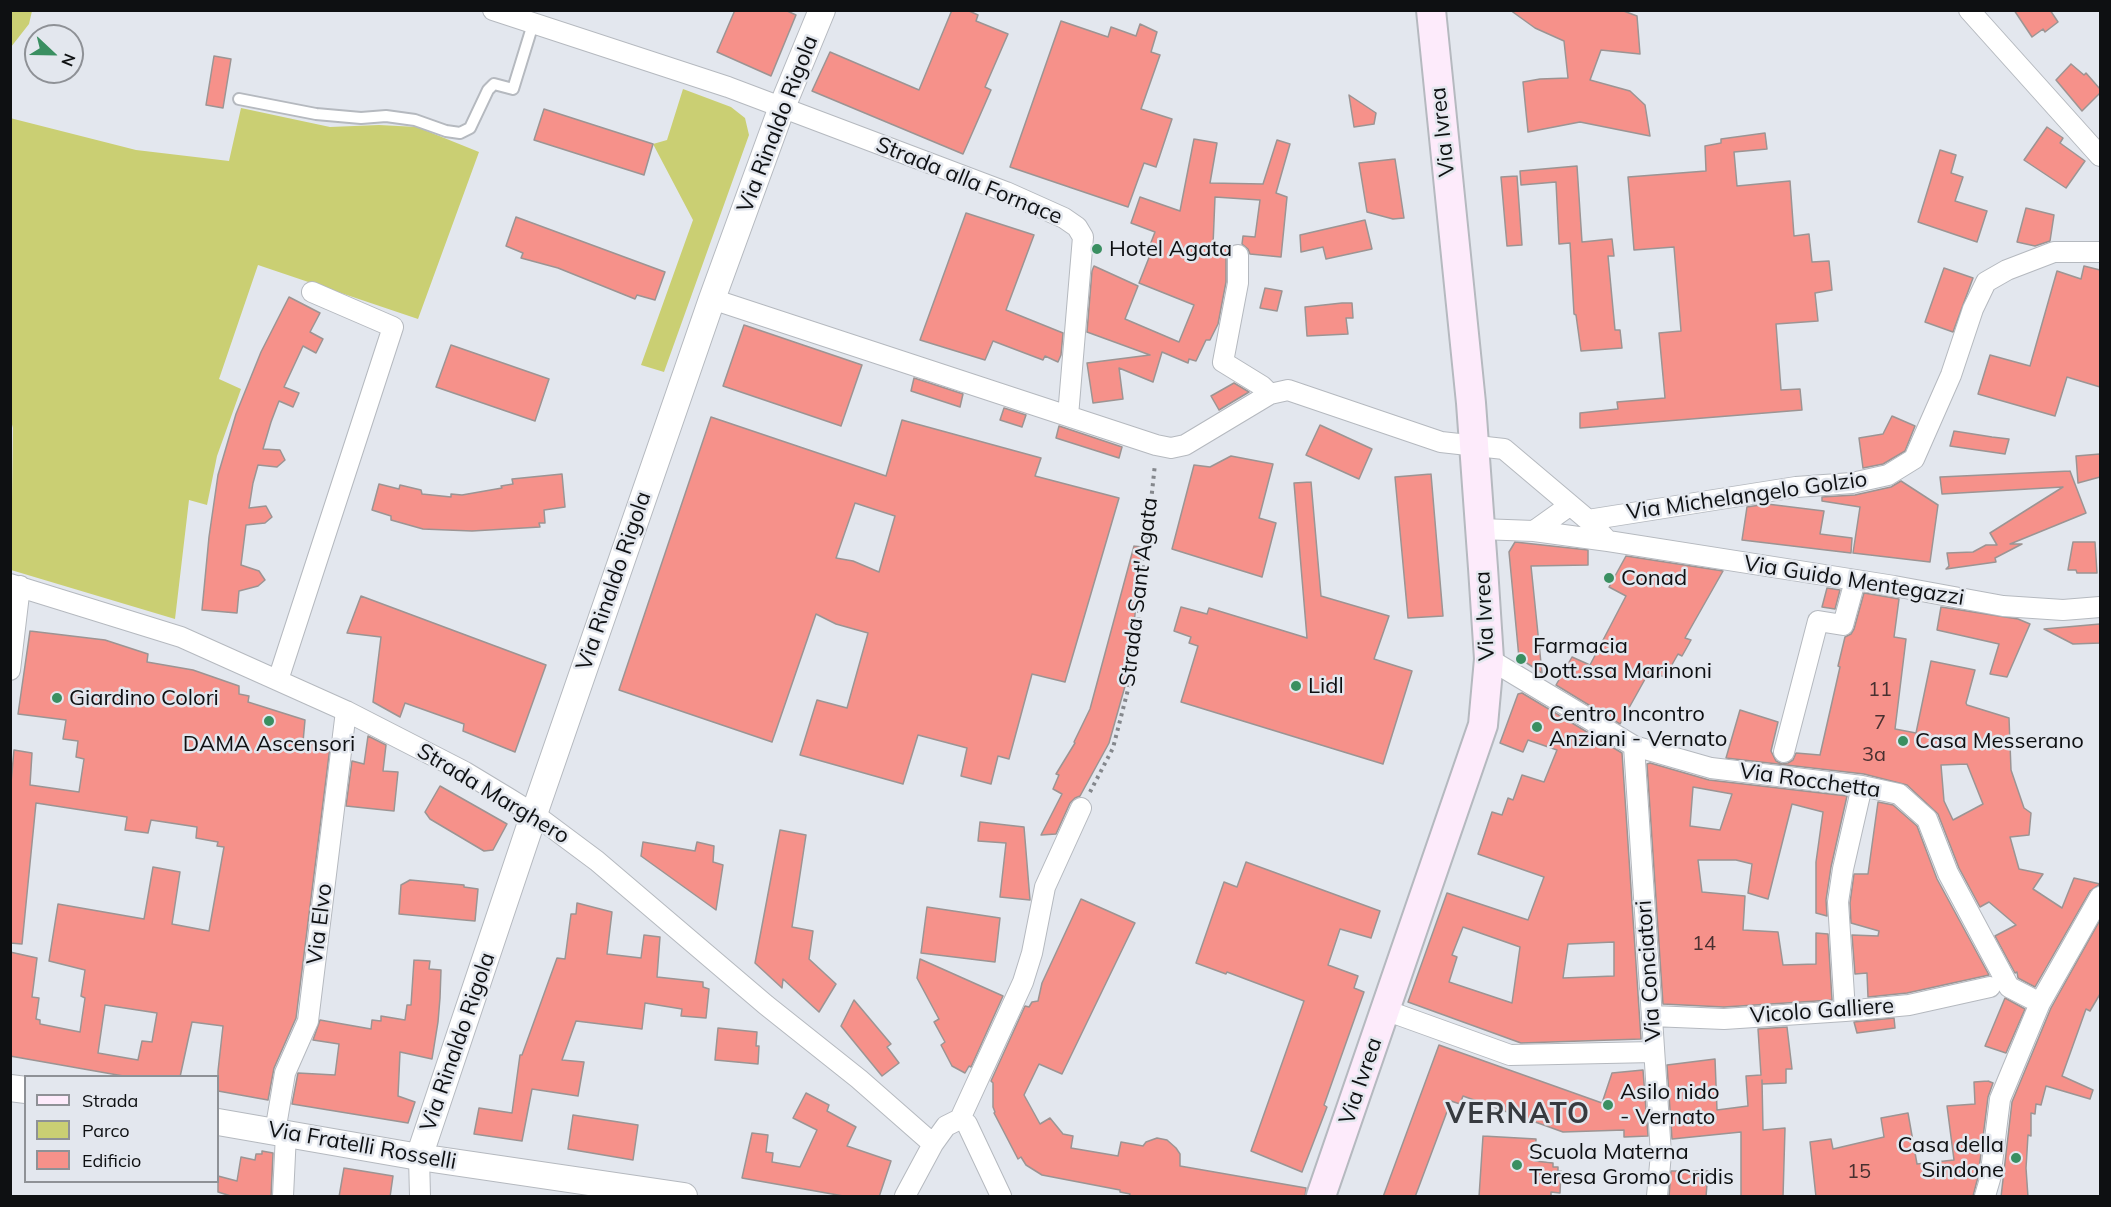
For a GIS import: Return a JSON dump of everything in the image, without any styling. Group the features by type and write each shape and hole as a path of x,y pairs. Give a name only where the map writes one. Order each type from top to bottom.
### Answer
{"main road":[{"name":"Via Ivrea","path":"1322,1197 1484,725 1489,658 1474,446 1431,10"}],"street":[{"name":"Strada alla Fornace","path":"493,10 782,107 1006,192 1064,218 1077,227 1083,237 1068,416"},
{"name":"Via Rinaldo Rigola","path":"419,1157 534,814 712,299 782,107 822,10"},
{"path":"1969,10 2100,156"},
{"name":"Via Michelangelo Golzio","path":"1588,520 1796,487 1852,483 1888,475 1914,459 1951,375 1973,309 1986,282 2007,270 2054,252 2100,252"},
{"path":"1238,255 1238,283 1223,362 1262,386 1270,394"},
{"path":"278,680 393,327 312,292"},
{"path":"712,299 1171,448 1185,445 1270,394 1288,390 1441,442 1504,449 1588,520 1608,541"},
{"path":"1534,531 1569,506"},
{"name":"Via Guido Mentegazzi","path":"1480,529 1534,531 1608,541 1894,586 2003,606 2063,610 2100,607"},
{"path":"1780,766 1818,621 1843,625 1855,581"},
{"path":"10,670 15,585"},
{"name":"Strada Marghero","path":"15,585 181,637 346,711 465,772 534,814 597,861 766,1005 859,1079 933,1144"},
{"name":"Via Rocchetta","path":"1489,658 1635,746 1711,768 1780,766 1899,794 1927,819 1948,873 2009,987 2040,1003"},
{"name":"Via Elvo","path":"283,1197 281,1133 285,1073 308,1021 346,711"},
{"name":"Via Conciatori","path":"1635,746 1661,1154 1657,1197"},
{"path":"1845,1011 1838,902 1862,786"},
{"path":"905,1197 933,1144 946,1126 960,1119 1023,982 1032,953 1046,887 1081,808"},
{"path":"1984,1197 1990,1179 2000,1099 2040,1003 2100,897"},
{"name":"Vicolo Galliere","path":"1652,1016 1724,1018 1845,1011 1909,1005 1990,987"},
{"path":"1385,1010 1510,1055 1654,1052"},
{"path":"960,1119 967,1124 1001,1197"},
{"name":"Via Fratelli Rosselli","path":"219,1122 419,1157 684,1197"},
{"path":"419,1157 420,1197"}],"lane":[{"path":"239,99 316,114 361,118 387,116 415,120 459,133 470,128 488,90 495,84 513,89 533,24"}],"path":[{"name":"Strada Sant'Agata","path":"1081,808 1113,748 1133,670 1156,445"}],"green space":[{"path":"11,10 32,11 29,24 24,24 24,30 11,47"},
{"path":"683,89 731,107 745,118 749,135 664,372 641,365 693,220 653,144 667,140"},
{"path":"241,108 330,127 379,125 417,127 479,152 418,319 258,265 219,379 241,389 217,456 207,505 189,500 175,619 11,570 13,428 10,417 10,118 136,150 229,161"}],"building":[{"path":"735,10 785,10 796,15 771,76 717,52"},
{"path":"952,10 967,10 978,15 976,21 1008,34 985,87 991,90 963,154 812,91 830,52 919,90"},
{"path":"1510,10 1621,10 1637,16 1640,54 1601,50 1590,80 1630,91 1645,105 1650,136 1580,122 1528,132 1523,82 1568,78 1564,41 1535,28"},
{"path":"2014,10 2050,10 2058,22 2045,32 2043,29 2032,37"},
{"path":"1061,21 1108,37 1111,27 1136,36 1140,24 1157,32 1151,52 1160,55 1141,109 1172,119 1156,167 1144,163 1128,207 1010,167"},
{"path":"214,56 231,59 223,108 206,105"},
{"path":"2071,64 2084,75 2086,73 2100,89 2100,93 2082,111 2056,80"},
{"path":"1349,95 1376,113 1374,124 1354,127"},
{"path":"544,109 653,144 644,175 534,140"},
{"path":"2047,127 2063,138 2060,143 2085,161 2066,188 2024,160"},
{"path":"1765,133 1767,149 1734,152 1737,186 1790,181 1794,236 1809,234 1812,262 1829,261 1832,290 1815,293 1818,321 1776,324 1781,390 1800,389 1802,410 1580,428 1580,413 1618,409 1617,402 1665,398 1659,333 1681,331 1674,247 1634,250 1628,177 1706,171 1705,146 1721,143 1721,139"},
{"path":"1194,139 1217,143 1210,183 1263,184 1277,140 1290,144 1276,193 1287,197 1281,257 1250,254 1242,244 1243,236 1255,237 1260,200 1215,197 1213,245 1231,246 1226,254 1226,282 1218,324 1210,340 1206,340 1196,361 1189,359 1188,363 1162,352 1153,382 1119,368 1123,399 1093,403 1087,363 1150,355 1087,332 1094,266 1138,286 1125,319 1179,342 1194,305 1139,283 1150,255 1147,253 1155,232 1131,223 1140,197 1180,211"},
{"path":"1940,150 1956,155 1951,173 1963,177 1955,201 1987,211 1977,242 1918,222"},
{"path":"1395,159 1404,218 1393,219 1367,212 1359,163"},
{"path":"1577,166 1582,242 1612,239 1614,256 1608,256 1615,330 1620,330 1622,348 1581,351 1574,314 1570,243 1559,244 1556,182 1521,185 1520,171"},
{"path":"1517,176 1522,245 1507,246 1501,177"},
{"path":"2026,208 2054,215 2050,241 2035,246 2017,242"},
{"path":"966,213 1034,235 1006,310 1063,333 1058,362 1045,356 1043,360 993,341 985,360 920,340"},
{"path":"516,217 665,272 655,300 637,295 635,299 558,268 521,258 523,253 506,246"},
{"path":"1365,220 1372,249 1326,259 1323,247 1301,252 1300,235"},
{"path":"2084,266 2100,270 2100,387 2067,377 2055,416 1978,394 1990,355 2030,366 2057,271 2081,279"},
{"path":"1944,268 1973,278 1953,332 1925,322"},
{"path":"1265,288 1282,291 1277,311 1260,308"},
{"path":"289,297 320,313 310,332 323,339 316,353 303,346 284,387 299,393 293,407 279,401 271,422 263,449 280,450 285,460 277,467 258,465 253,483 249,508 266,506 272,517 265,523 246,525 241,565 259,571 265,580 258,586 239,591 237,613 202,610 218,475 236,414 261,352"},
{"path":"1352,303 1353,318 1346,318 1348,334 1307,336 1305,307"},
{"path":"744,325 862,365 841,426 723,386"},
{"path":"451,345 549,379 535,421 436,387"},
{"path":"914,378 963,394 960,407 911,391"},
{"path":"1234,383 1249,392 1219,410 1211,396"},
{"path":"1004,408 1026,415 1022,427 1000,420"},
{"path":"1892,416 1915,426 1905,451 1883,464 1863,468 1859,438 1883,434"},
{"path":"711,417 886,476 902,420 1041,458 1035,476 1119,498 1065,682 1032,674 1009,759 998,756 991,784 961,776 967,748 918,735 903,784 800,755 817,700 847,708 868,633 836,624 816,614 772,742 619,690","holes":["855,503 895,516 879,572 853,561 836,558"]},
{"path":"1320,425 1372,449 1359,479 1306,455"},
{"path":"1059,426 1122,447 1119,458 1056,438"},
{"path":"1954,431 2009,439 2005,454 1950,446"},
{"path":"2100,454 2100,477 2078,483 2076,456"},
{"path":"1231,456 1273,464 1259,518 1276,523 1262,577 1172,549 1194,465 1210,467"},
{"path":"2070,471 2086,513 2010,544 2022,544 1995,558 1996,562 1946,569 1949,566 1947,553 1973,552 1986,545 1997,545 1990,533 2063,487 1942,494 1940,477"},
{"path":"562,474 565,507 544,510 545,523 539,523 540,527 472,531 423,529 391,520 391,516 372,510 379,484 399,489 400,485 421,490 422,494 451,497 451,494 462,495 502,488 501,486 513,484 512,479"},
{"path":"1431,474 1443,616 1408,618 1395,477"},
{"path":"1901,481 1938,505 1930,562 1853,553 1860,507 1822,501 1822,497 1855,495 1891,487"},
{"name":"Lidl","path":"1311,482 1321,596 1389,616 1374,659 1412,671 1383,764 1181,702 1198,646 1189,643 1191,637 1174,631 1181,607 1207,614 1209,608 1307,638 1294,483"},
{"path":"1767,504 1824,511 1820,534 1852,538 1851,553 1742,540 1747,507"},
{"path":"1515,542 1588,550 1588,565 1531,566 1542,673 1519,658 1509,552"},
{"path":"2073,542 2095,542 2097,573 2077,573 2076,570 2068,570"},
{"path":"1134,546 1142,547 1129,672 1109,743 1080,796 1070,803 1056,834 1041,835 1062,794 1053,789 1059,775 1056,774 1075,743 1090,709"},
{"path":"1626,556 1723,571 1685,638 1691,640 1682,656 1678,654 1665,677 1649,672 1620,724 1556,685 1572,657 1590,665 1626,596 1609,587"},
{"path":"1827,588 1840,590 1835,609 1822,607"},
{"path":"1864,593 1899,599 1894,637 1906,639 1895,729 1916,733 1931,661 1975,670 1966,703 2009,718 2011,770 2024,808 2031,813 2029,835 2010,837 2019,869 2043,874 2033,889 2062,908 2074,878 2100,884 2090,891 2035,987 2018,978 2017,972 2015,973 1995,936 2016,925 1989,902 1980,907 1959,868 1938,814 1907,785 1864,774 1726,758 1740,710 1778,722 1771,751 1776,761 1782,764 1788,763 1793,760 1796,753 1820,755 1845,637 1854,629","holes":["1967,764 1983,804 1953,820 1944,801 1941,765"]},
{"path":"361,596 546,665 515,752 463,731 464,724 405,703 400,717 373,702 381,637 347,633"},
{"path":"1941,607 2018,619 2030,624 2007,677 1990,674 1999,644 1937,630"},
{"path":"2100,624 2100,643 2073,644 2044,629"},
{"path":"30,631 105,640 148,654 147,662 193,670 239,686 239,694 249,696 248,702 305,720 303,742 330,747 296,1018 274,1068 268,1100 219,1091 218,1071 223,1026 192,1022 180,1075 118,1075 10,1056 10,952 37,958 32,997 39,998 36,1019 40,1020 40,1024 80,1032 85,998 81,996 85,970 49,961 58,904 144,919 153,867 180,872 172,924 209,931 224,847 217,846 218,842 196,838 197,827 151,820 148,833 125,830 127,817 36,803 22,944 10,943 11,783 14,750 32,753 30,785 79,792 84,759 76,757 78,741 63,739 66,720 18,714","holes":["105,1005 157,1013 152,1042 142,1041 138,1060 98,1053"]},
{"path":"1522,693 1622,753 1641,1039 1521,1043 1408,1002 1447,893 1528,920 1544,877 1478,854 1492,812 1502,815 1508,798 1513,800 1522,775 1544,782 1557,750 1528,740 1523,752 1500,743 1518,694","holes":["1463,927 1520,947 1512,1003 1449,982 1457,957 1452,955","1614,942 1614,976 1563,978 1568,944"]},
{"path":"368,736 386,745 383,771 398,772 394,811 346,806 352,761 364,764"},
{"path":"1647,764 1709,780 1847,796 1831,867 1826,900 1827,916 1816,913 1816,862 1823,812 1792,804 1768,899 1748,893 1752,864 1736,860 1698,860 1702,892 1745,896 1743,930 1778,932 1783,965 1816,964 1816,933 1828,934 1832,1000 1724,1007 1663,1004","holes":["1693,787 1732,794 1720,830 1690,826"]},
{"path":"440,786 507,824 493,850 484,851 430,819 425,812"},
{"path":"1878,802 1893,805 1917,826 1937,879 1989,975 1907,993 1868,997 1867,973 1855,974 1852,935 1878,936 1879,931 1851,923 1850,903 1854,874 1868,874"},
{"path":"980,822 1024,827 1030,900 1000,897 1006,843 978,841"},
{"path":"780,830 806,835 792,927 813,931 809,959 836,984 819,1012 783,979 782,988 755,963"},
{"path":"643,842 695,851 697,842 714,846 713,862 723,865 716,910 641,856"},
{"path":"1246,862 1380,911 1371,938 1340,929 1328,965 1358,976 1354,988 1364,992 1324,1105 1327,1107 1302,1172 1251,1151 1304,1001 1196,963 1224,882 1237,887"},
{"path":"410,880 464,885 464,887 478,889 475,921 399,914 401,885"},
{"path":"1081,899 1135,923 1062,1074 1039,1064 1024,1095 1040,1124 1050,1118 1063,1134 1073,1136 1071,1148 1118,1156 1121,1142 1143,1146 1146,1142 1157,1138 1167,1140 1180,1154 1180,1166 1306,1188 1305,1197 1129,1197 1130,1194 1120,1192 1120,1190 1042,1175 1026,1165 1021,1157 1018,1159 994,1113 993,1083 991,1081 1025,1006 1029,1007 1032,1002 1038,1001 1042,983"},
{"path":"577,903 612,912 607,954 641,958 644,935 660,937 657,977 703,982 703,987 709,989 706,1018 681,1016 682,1009 645,1003 642,1029 576,1021 562,1060 584,1062 578,1096 532,1089 522,1141 474,1134 479,1108 512,1113 520,1055 522,1055 557,958 565,959 571,914 576,914"},
{"path":"927,907 1000,918 995,962 921,953"},
{"path":"2100,920 2100,994 2090,1011 2086,1009 2062,1076 2093,1090 2090,1099 2046,1086 2041,1105 2036,1104 2035,1114 2031,1113 2031,1136 2028,1135 2026,1168 2028,1197 2001,1197 2012,1102 2051,1008"},
{"path":"920,959 1003,996 971,1067 969,1066 965,1073 952,1066 941,1045 945,1042 934,1022 939,1019 917,978"},
{"path":"414,960 430,961 429,969 441,970 440,998 432,1059 400,1052 398,1096 415,1102 408,1123 292,1104 298,1073 335,1075 339,1044 313,1040 320,1020 371,1029 372,1020 381,1021 381,1016 405,1020 407,1005 411,1005"},
{"path":"2005,998 2025,1009 2006,1053 1985,1046"},
{"path":"854,1000 891,1044 887,1047 899,1063 882,1076 841,1026"},
{"path":"1894,1018 1895,1028 1857,1033 1854,1022"},
{"path":"1787,1027 1792,1069 1786,1069 1786,1083 1762,1084 1763,1130 1785,1128 1783,1197 1741,1197 1741,1132 1672,1139 1667,1065 1715,1059 1717,1110 1748,1106 1746,1076 1761,1075 1758,1029"},
{"path":"718,1028 757,1032 758,1064 715,1060"},
{"path":"1439,1045 1602,1103 1612,1073 1643,1070 1648,1136 1624,1137 1624,1130 1563,1132 1463,1096 1460,1104 1451,1101 1415,1197 1383,1197"},
{"path":"1974,1082 1993,1083 1988,1097 1978,1177 1973,1196 1816,1197 1810,1142 1831,1139 1833,1149 1884,1137 1881,1118 1908,1113 1917,1164 1954,1160 1947,1106 1975,1104"},
{"path":"806,1093 829,1105 827,1111 856,1127 847,1146 891,1161 879,1197 849,1197 742,1178 752,1133 768,1135 766,1152 773,1153 772,1162 800,1167 817,1130 793,1118"},
{"path":"573,1115 638,1125 633,1160 568,1149"},
{"name":"Scuola Materna Teresa Gromo Cridis","path":"1483,1136 1536,1139 1535,1161 1553,1163 1553,1167 1558,1167 1558,1171 1561,1171 1560,1193 1551,1192 1551,1197 1479,1197"},
{"path":"262,1151 273,1153 271,1197 234,1197 218,1192 219,1176 237,1181 241,1157 255,1160 256,1154 262,1154"},
{"path":"344,1168 393,1176 390,1197 339,1197"},
{"path":"1671,1171 1708,1171 1706,1197 1669,1197"}],"place":[{"name":"Hotel Agata","path":"1097,249"},
{"name":"Conad","path":"1609,578"},
{"name":"Farmacia Dott.ssa Marinoni","path":"1521,659"},
{"name":"Lidl","path":"1296,686"},
{"name":"Giardino Colori","path":"57,698"},
{"name":"DAMA Ascensori","path":"269,721"},
{"name":"Centro Incontro Anziani - Vernato","path":"1537,727"},
{"name":"Casa Messerano","path":"1903,741"},
{"name":"Asilo nido - Vernato","path":"1608,1105"},
{"name":"Casa della Sindone","path":"2016,1158"},
{"name":"Scuola Materna Teresa Gromo Cridis","path":"1517,1165"}],"district":[{"name":"VERNATO","path":"1518,1115"}]}
